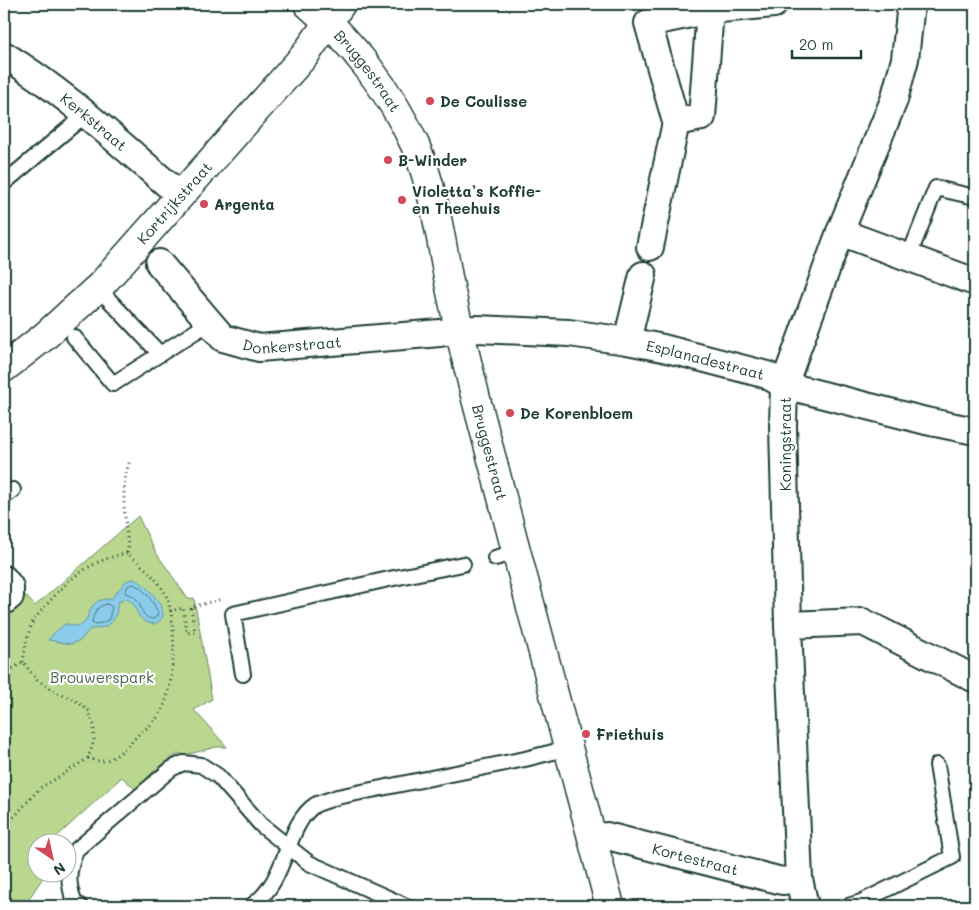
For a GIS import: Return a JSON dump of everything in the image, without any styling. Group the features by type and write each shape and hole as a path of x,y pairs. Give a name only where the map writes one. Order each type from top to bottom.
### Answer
{"street":[{"path":"650,247 676,122 648,23 710,10 774,4"},
{"name":"Koningstraat","path":"805,906 799,879 788,625 783,426 784,385 840,232 894,100 906,58 911,4"},
{"name":"Kortrijkstraat","path":"4,368 45,336 98,288 305,55 326,10"},
{"name":"Bruggestraat","path":"326,10 391,101 415,145 428,186 505,555 569,748 610,906"},
{"path":"676,122 702,117 710,10"},
{"name":"Kerkstraat","path":"4,55 25,68 85,115 180,195"},
{"path":"840,232 975,282"},
{"path":"159,263 216,330"},
{"path":"627,341 643,275"},
{"name":"Donkerstraat","path":"216,330 259,348 459,330"},
{"name":"Esplanadestraat","path":"459,330 569,333 664,348 767,375 784,385 926,421 975,430"},
{"path":"4,579 10,587 10,596 4,601"},
{"path":"788,625 863,622 975,679"},
{"name":"Kortestraat","path":"593,840 607,836 782,881 799,879"}],"lane":[{"path":"4,182 85,115"},
{"path":"909,256 936,188 975,197"},
{"path":"98,288 160,354"},
{"path":"74,337 114,384 160,354 216,330"},
{"path":"243,674 233,614 463,564"},
{"path":"251,906 259,901 271,885 281,868 302,818 316,805 330,800 569,748"},
{"path":"72,905 68,883 70,866 76,850 171,769 183,763 201,765 218,776 261,825 309,863 406,906"},
{"path":"848,906 861,902 952,856 937,765"}],"path":[{"path":"126,554 128,548 124,489 125,473 130,461"},
{"path":"88,758 103,761 125,749 158,718 170,687 173,659 170,611 165,595 152,577 126,554"},
{"path":"4,674 23,662 32,622 62,586 81,571 108,557 126,554"},
{"path":"170,611 183,608 187,633 195,632 191,607"},
{"path":"4,828 40,788 59,778 88,758 94,741 94,725 89,710 75,700 56,692 37,680 23,662"}],"green space":[{"name":"Brouwerspark","path":"138,516 155,551 188,599 194,598 212,699 194,710 227,747 216,747 182,756 179,753 155,770 136,790 122,777 62,832 28,832 28,882 40,882 24,906 4,906 4,614 25,595 35,606"}],"water":[{"path":"132,579 142,583 157,599 163,615 159,622 155,624 142,620 133,604 125,599 118,602 116,615 111,623 107,626 90,629 81,640 71,644 48,640 65,624 82,625 96,603 111,599 126,581"}],"place":[{"name":"De Coulisse","path":"430,101"},
{"name":"B-Winder","path":"388,160"},
{"name":"Violetta’s Koffie- en Theehuis","path":"402,200"},
{"name":"Argenta","path":"204,204"},
{"name":"De Korenbloem","path":"510,413"},
{"name":"Friethuis","path":"586,734"}]}
